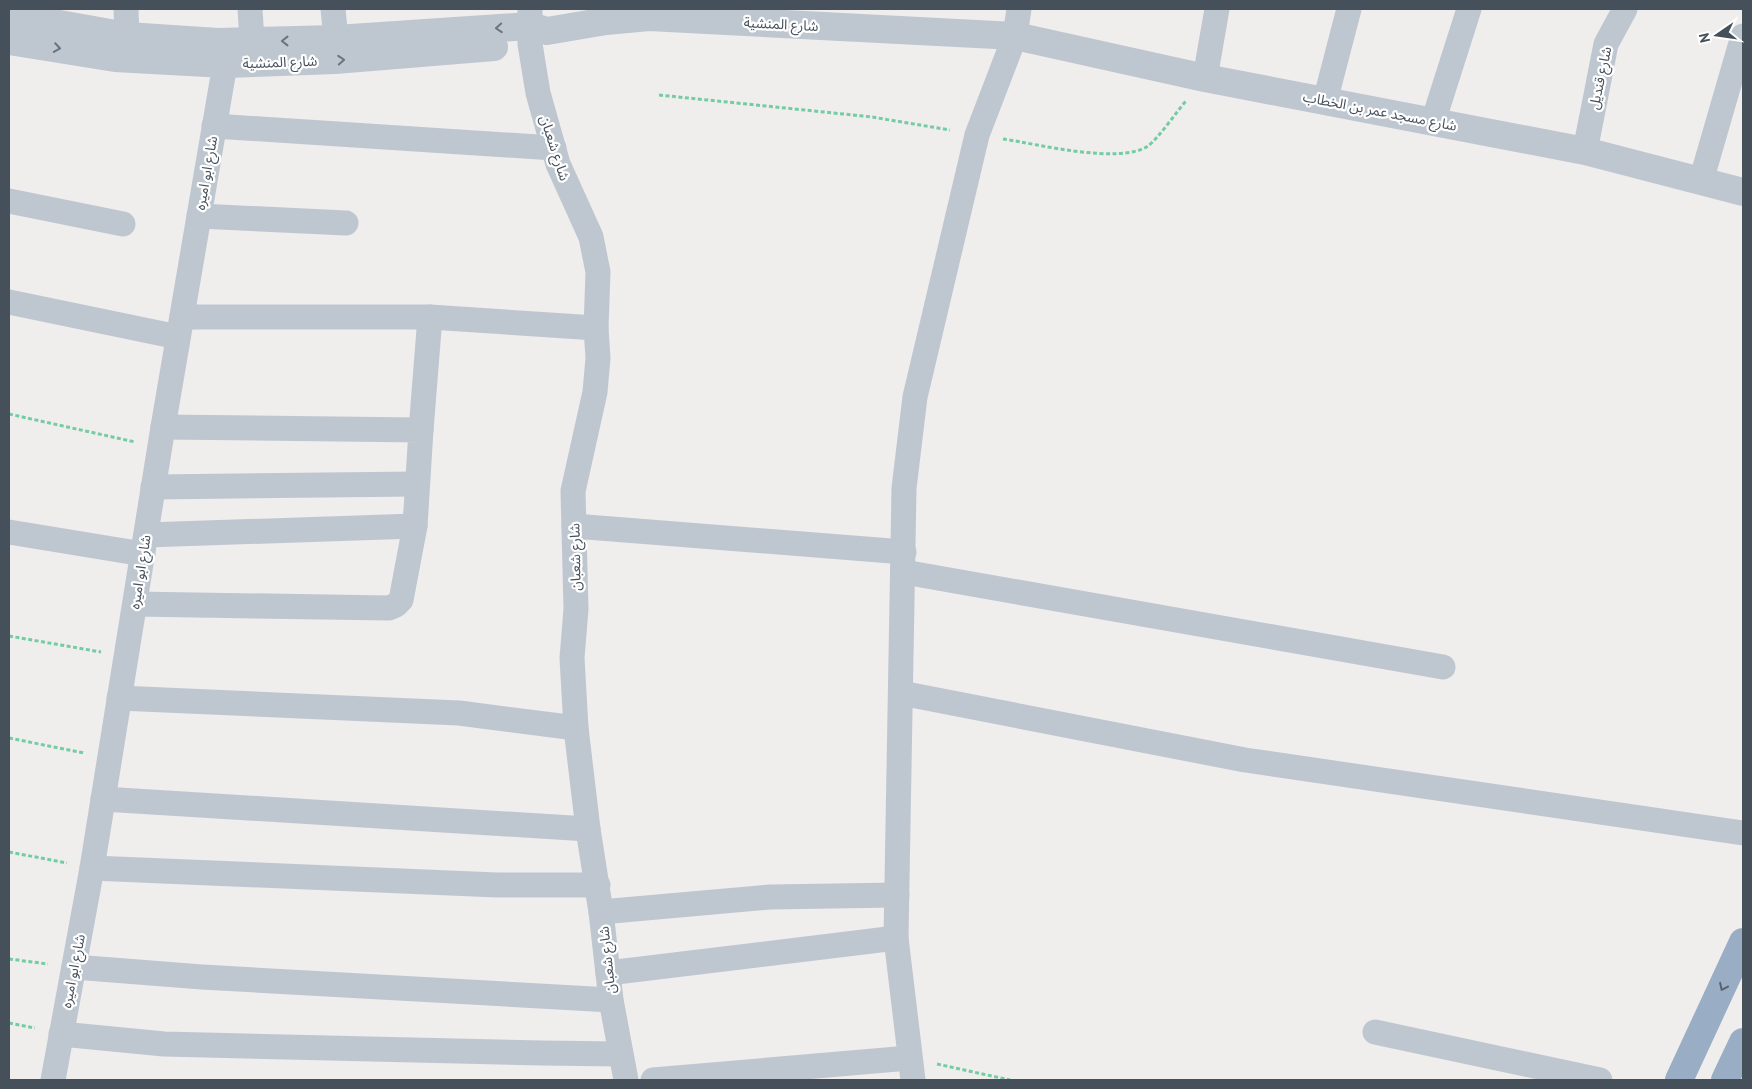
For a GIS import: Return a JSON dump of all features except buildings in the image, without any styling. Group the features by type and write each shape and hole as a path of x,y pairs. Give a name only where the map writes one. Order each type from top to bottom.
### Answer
{"highway":[{"path":"1679,1080 1743,942"},
{"path":"1725,1080 1743,1042"}],"street":[{"path":"126,9 127,36"},
{"path":"250,9 252,41"},
{"path":"333,9 336,39"},
{"path":"653,1080 911,1069 896,938 904,488 915,397 977,135 1015,36 1019,9"},
{"path":"1205,78 1217,9"},
{"path":"1325,101 1349,9"},
{"path":"1433,122 1469,9"},
{"name":"شارع قنديل","path":"1585,151 1606,44 1626,9"},
{"name":"شارع المنشية","path":"9,15 127,36 218,42 336,39 534,28 649,18 1015,36"},
{"name":"شارع المنشية","path":"9,41 115,58 225,64 335,60 534,28"},
{"name":"شارع شعبان","path":"534,28 534,74 564,179 592,237 598,272 596,328 598,358 595,392 574,491 576,625 572,658 576,728 588,829 598,885 611,1000 626,1080"},
{"name":"شارع مسجد عمر بن الخطاب","path":"1015,36 1205,78 1585,151 1743,192"},
{"path":"1701,181 1743,36"},
{"name":"شارع ابو اميره","path":"53,1080 92,868 134,604 225,64"},
{"path":"214,126 554,148"},
{"path":"9,201 124,224"},
{"path":"199,216 346,223"},
{"path":"9,302 180,327 430,317 596,328"},
{"path":"134,604 389,608 396,605 401,600 415,526 430,317"},
{"path":"162,437 421,430"},
{"path":"154,487 417,484"},
{"path":"9,532 144,545 415,526"},
{"path":"574,526 904,562 1443,667"},
{"path":"901,694 1245,760 1743,833"},
{"path":"119,698 459,713 576,728"},
{"path":"103,799 588,829"},
{"path":"92,868 497,885 598,885"},
{"path":"601,912 770,897 897,894"},
{"path":"608,973 896,938"},
{"path":"74,967 202,978 611,1000"},
{"path":"1375,1032 1600,1080"},
{"path":"61,1034 164,1044 542,1054 620,1054"}],"path":[{"path":"659,95 872,117 1099,154 1133,153 1149,145 1205,78"},
{"path":"9,414 162,437"},
{"path":"9,636 126,656"},
{"path":"9,738 109,758"},
{"path":"9,852 92,868"},
{"path":"9,959 74,967"},
{"path":"911,1069 1010,1080"}]}
